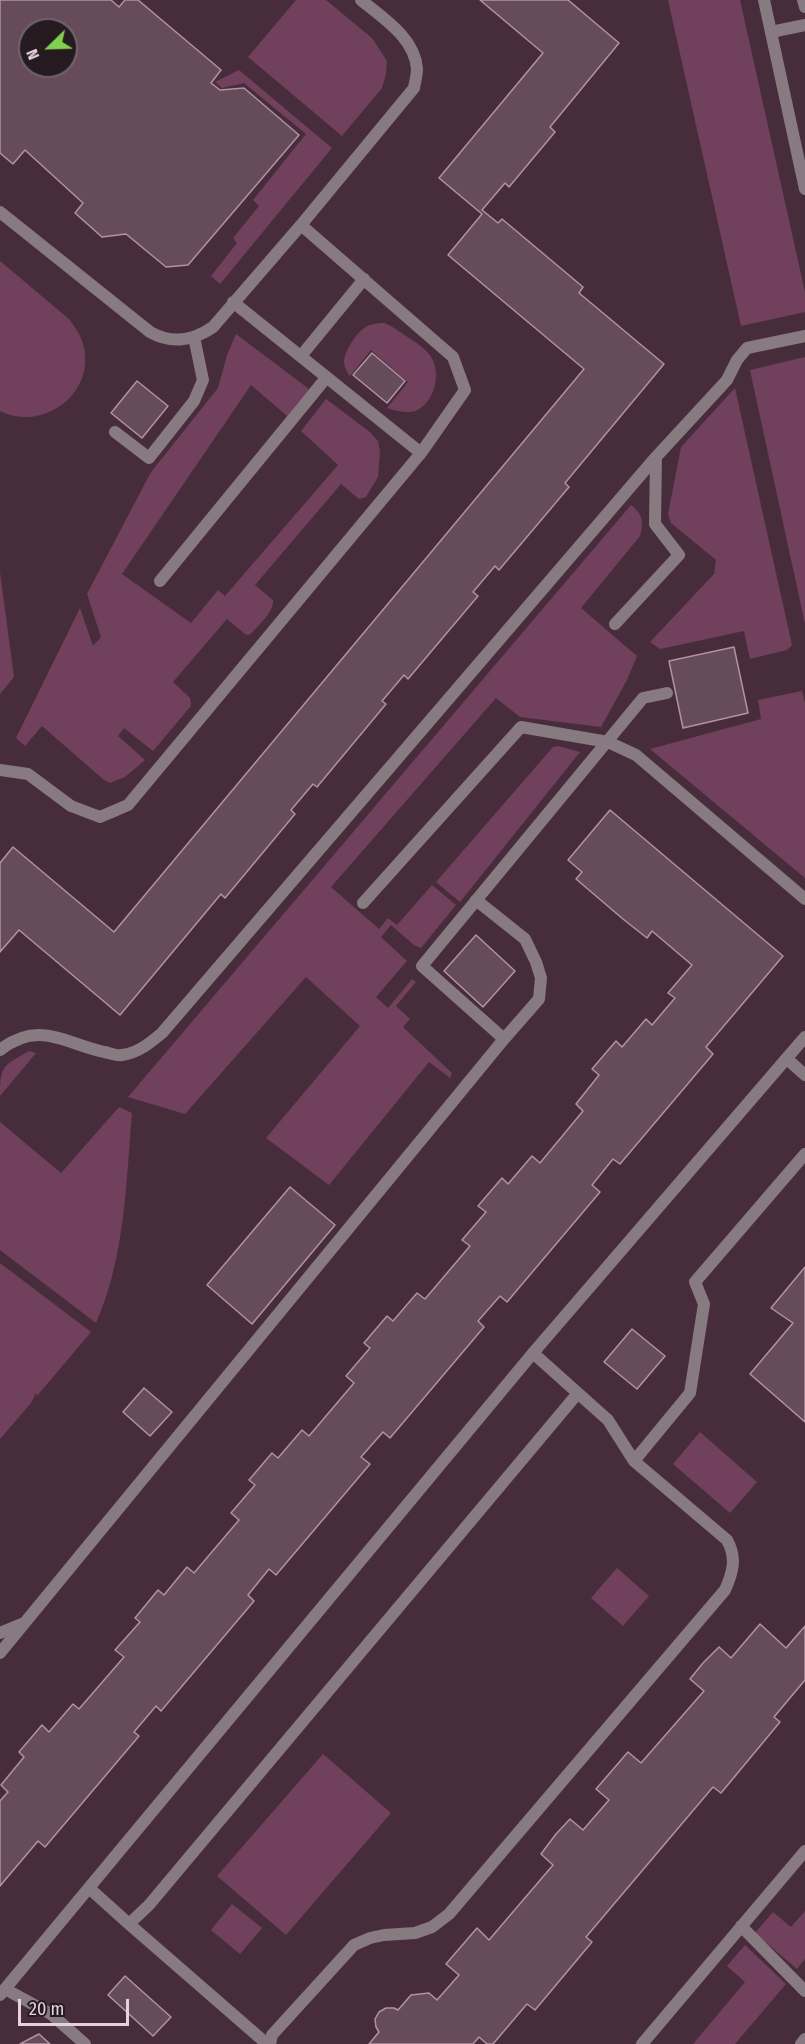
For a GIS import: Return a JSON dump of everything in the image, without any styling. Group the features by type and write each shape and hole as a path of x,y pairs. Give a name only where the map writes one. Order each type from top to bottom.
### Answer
{"street":[{"path":"0,212 150,332 167,339 178,340 194,337 213,327 414,88 417,69 412,50 399,33 361,0"},
{"path":"764,0 805,189"},
{"path":"804,0 805,7"},
{"path":"771,32 805,25"},
{"path":"0,770 28,774 71,806 100,817 128,805 421,453 465,390 453,357 301,225"},
{"path":"301,356 364,279"},
{"path":"233,302 421,453"},
{"path":"0,1050 27,1035 54,1036 94,1050 121,1056 142,1049 162,1033 656,457 727,380 737,360 747,348 805,336"},
{"path":"115,432 148,458 195,401 202,380 194,337"},
{"path":"160,581 326,378"},
{"path":"615,624 679,555 656,524 656,457"},
{"path":"504,1039 422,966 643,698 667,693"},
{"path":"363,903 521,728 608,742 636,755 805,899"},
{"path":"0,1653 539,999 541,978 525,939 476,900"},
{"path":"85,2044 51,2014 3,1992 533,1353 805,1037"},
{"path":"787,1059 805,1075"},
{"path":"634,1461 690,1393 704,1304 695,1282 805,1154"},
{"path":"88,1888 268,2044 272,2035 354,1945 384,1935 415,1933 432,1927 449,1914 725,1590 734,1565 733,1551 727,1540 634,1461 608,1420 533,1353"},
{"path":"129,1924 149,1905 578,1393"},
{"path":"0,1633 25,1623"},
{"path":"642,2044 805,1851"},
{"path":"741,1926 805,1991"},
{"path":"801,2044 805,2039"}],"shaded area":[{"path":"296,0 326,0 372,38 387,61 382,88 342,136 248,57"},
{"path":"668,0 740,0 805,292 805,312 741,326"},
{"path":"239,70 332,148 220,284 211,276 237,243 233,238 259,206 253,200 306,134 244,83 222,88 215,82"},
{"path":"0,261 69,319 83,344 85,365 81,381 62,405 48,413 32,417 16,416 0,411"},
{"path":"384,323 421,347 433,361 436,376 433,391 425,404 412,412 387,408 408,382 371,350 350,376 345,368 346,353 358,334 364,328"},
{"path":"236,334 309,389 287,416 251,385 122,574 191,623 218,590 225,596 338,465 301,431 326,399 370,432 378,441 380,452 378,477 366,497 359,499 341,484 255,585 273,600 273,604 266,618 252,633 245,634 227,619 173,682 190,698 191,706 153,751 124,728 118,736 145,760 125,777 110,783 42,726 25,746 16,738 80,608 93,646 101,637 87,594 151,472 218,388 227,355"},
{"path":"805,357 805,624 750,370"},
{"path":"735,388 792,645 787,650 750,659 744,631 660,649 650,642 714,574 716,560 671,523 668,514 681,447"},
{"path":"631,505 642,519 640,536 581,608 637,656 627,680 601,727 520,717 496,698 331,887 379,929 388,918 397,925 432,885 456,905 421,948 414,945 391,925 381,937 407,961 376,997 388,1008 412,979 416,982 396,1006 410,1019 403,1027 452,1073 450,1078 429,1062 329,1185 266,1138 360,1026 306,977 185,1114 128,1097"},
{"path":"0,572 14,677 0,694"},
{"path":"802,691 805,703 805,878 650,749 761,719 758,700"},
{"path":"558,746 580,752 460,902 436,882 553,747"},
{"path":"29,1051 36,1053 0,1096 2,1072 8,1064"},
{"path":"119,1107 132,1113 126,1193 113,1272 96,1323 0,1250 0,1122 61,1173"},
{"path":"0,1263 91,1332 37,1396 36,1393 31,1403 0,1439"},
{"path":"700,1432 757,1482 730,1513 673,1464"},
{"path":"617,1568 649,1596 623,1626 591,1598"},
{"path":"323,1754 391,1813 286,1935 217,1876"},
{"path":"232,1904 262,1928 240,1954 211,1930"},
{"path":"805,1911 805,1959 797,1969 755,1933 773,1912 791,1927"},
{"path":"745,1945 786,1984 735,2044 693,2044 745,1982 727,1966"}],"building":[{"path":"0,0 111,0 119,7 125,0 138,0 221,70 211,83 220,90 244,88 299,135 188,265 166,267 126,234 102,237 75,213 83,203 25,150 13,164 0,153"},
{"path":"480,0 568,0 619,43 550,127 555,132 509,187 505,183 482,210 498,223 502,219 583,287 579,293 664,364 565,483 569,487 499,570 495,566 473,592 478,596 408,679 404,675 382,701 386,704 317,787 313,784 291,810 295,814 225,898 221,894 120,1015 19,930 0,952 0,863 13,847 114,932 584,369 448,255 482,214 439,178 543,53"},
{"path":"372,353 405,381 387,403 353,375"},
{"path":"137,381 168,406 142,438 111,413"},
{"path":"734,647 748,713 683,728 669,661"},
{"path":"610,810 783,956 706,1047 713,1054 620,1164 613,1159 592,1185 600,1192 507,1302 500,1296 478,1321 484,1327 390,1438 383,1432 361,1457 370,1464 276,1575 269,1569 248,1595 254,1601 161,1711 156,1706 134,1732 139,1736 45,1847 38,1841 0,1886 0,1801 8,1792 1,1785 24,1757 19,1752 42,1725 49,1732 73,1704 79,1709 124,1657 115,1650 140,1622 135,1618 158,1590 164,1595 187,1567 194,1573 239,1520 231,1513 255,1485 249,1480 272,1453 278,1458 302,1430 309,1436 354,1383 346,1376 370,1348 364,1343 387,1316 393,1321 417,1293 425,1299 470,1246 462,1240 486,1212 478,1206 502,1178 508,1184 532,1156 540,1163 583,1111 576,1104 599,1075 592,1069 616,1041 622,1047 646,1019 652,1025 675,998 668,993 692,965 652,931 647,938 623,919 576,879 582,872 568,860"},
{"path":"476,935 515,971 483,1007 444,971"},
{"path":"290,1187 335,1225 252,1324 207,1285"},
{"path":"805,1267 805,1422 750,1374 793,1323 771,1308"},
{"path":"632,1329 665,1356 637,1389 604,1362"},
{"path":"144,1388 172,1412 150,1436 123,1412"},
{"path":"760,1624 786,1648 805,1626 805,1680 774,1717 780,1722 721,1793 713,1787 586,1937 592,1942 535,2010 527,2004 493,2044 487,2044 479,2037 473,2044 369,2044 379,2032 375,2019 379,2012 386,2008 398,2010 411,1995 429,1993 437,2000 459,1975 446,1964 477,1928 489,1940 553,1865 541,1854 556,1834 570,1819 583,1830 609,1800 596,1789 628,1752 641,1763 704,1691 690,1679 703,1663 719,1647 731,1658"},
{"path":"125,1976 171,2017 153,2036 108,1995"},
{"path":"39,2034 50,2044 20,2044"}]}
